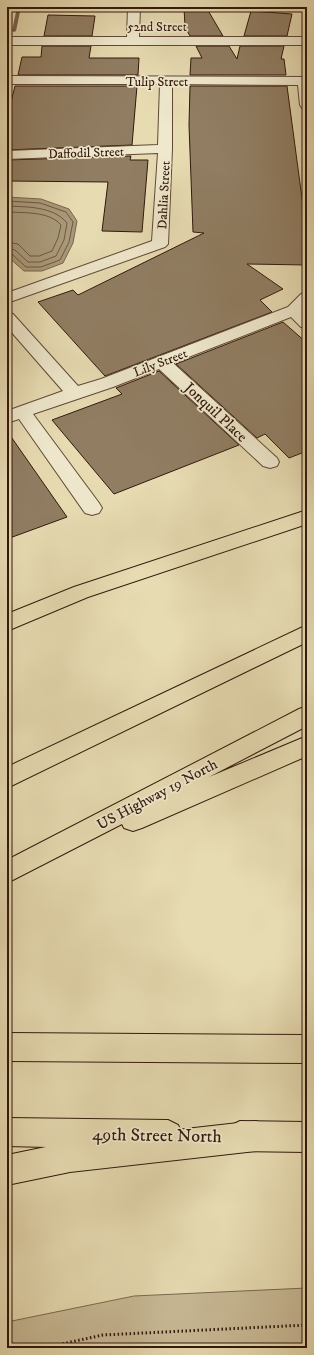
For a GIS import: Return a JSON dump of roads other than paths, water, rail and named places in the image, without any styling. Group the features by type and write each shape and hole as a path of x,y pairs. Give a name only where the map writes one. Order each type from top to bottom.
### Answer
{"main road":[{"path":"7,623 81,592 307,517"},
{"path":"7,778 307,633"},
{"name":"US Highway 19 North","path":"7,872 307,715"},
{"path":"7,876 307,746"},
{"path":"7,1047 307,1049"},
{"name":"49th Street North","path":"7,1132 307,1137"},
{"path":"7,1170 70,1158 256,1136"}],"street":[{"path":"133,42 134,7"},
{"name":"52nd Street","path":"7,41 307,41"},
{"name":"Tulip Street","path":"7,80 306,81"},
{"name":"Dahlia Street","path":"7,298 160,244 165,149 166,81"},
{"path":"306,81 307,105"},
{"name":"Daffodil Street","path":"7,155 165,149"},
{"name":"Lily Street","path":"15,414 106,383 294,310 307,297"},
{"path":"294,310 307,323"},
{"path":"7,317 74,393"},
{"name":"Jonquil Place","path":"162,362 270,462"},
{"path":"15,414 92,508"}],"water":[{"path":"7,197 41,199 69,209 77,221 73,243 63,263 42,271 24,271 7,256"}],"waterway":[{"path":"14,31 19,7"}]}
